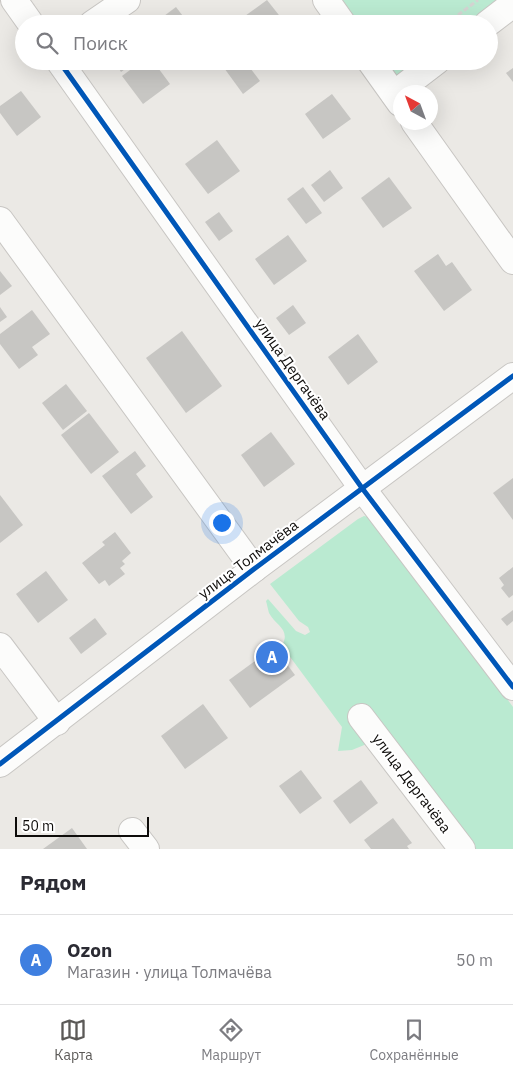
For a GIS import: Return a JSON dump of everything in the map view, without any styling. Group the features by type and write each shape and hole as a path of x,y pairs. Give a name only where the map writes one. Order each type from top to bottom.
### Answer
{"street":[{"path":"14,0 25,15"},
{"path":"105,15 127,0"},
{"path":"326,0 337,15"},
{"path":"498,16 513,4"},
{"name":"улица Дергачёва","path":"65,70 362,488 513,687"},
{"path":"376,70 393,93"},
{"path":"412,85 428,70"},
{"path":"420,130 513,261"},
{"path":"0,220 254,568"},
{"name":"улица Толмачёва","path":"0,764 57,722 254,568 513,376"},
{"path":"0,646 57,722"},
{"name":"улица Дергачёва","path":"361,717 462,849"}],"path":[{"path":"458,15 478,0"}],"green space":[{"path":"333,0 508,0 488,15 343,15"},
{"path":"384,70 410,70 393,80"},
{"path":"364,516 373,518 379,524 513,707 513,849 471,849 374,741 352,750 338,751 342,727 282,646 285,636 284,632 269,613 266,601 268,599 296,631 305,635 310,632 308,627 299,621 270,584"}],"building":[{"path":"267,0 279,15 246,15"},
{"path":"176,7 182,15 165,15"},
{"path":"513,68 513,82 506,73"},
{"path":"130,70 160,70 170,84 143,104 122,76"},
{"path":"226,70 252,70 260,81 243,94"},
{"path":"21,91 41,117 17,136 0,113 0,106"},
{"path":"332,94 351,119 323,139 305,114"},
{"path":"217,140 240,171 208,194 185,164"},
{"path":"330,170 343,188 324,202 311,185"},
{"path":"389,177 412,208 383,228 361,198"},
{"path":"303,187 322,213 306,224 287,199"},
{"path":"219,212 233,231 219,241 205,222"},
{"path":"288,235 307,261 274,285 255,259"},
{"path":"438,254 446,266 452,262 472,290 444,311 414,271"},
{"path":"0,271 12,286 0,295"},
{"path":"293,305 306,323 289,335 276,318"},
{"path":"0,307 7,317 0,322"},
{"path":"32,310 50,334 32,347 38,355 19,369 0,344 0,334"},
{"path":"182,331 222,386 186,413 146,358"},
{"path":"358,334 378,362 348,385 328,357"},
{"path":"66,384 87,411 63,430 42,403"},
{"path":"89,413 119,452 91,474 61,435"},
{"path":"271,432 295,464 264,487 241,455"},
{"path":"135,451 146,466 136,474 153,497 131,514 102,476"},
{"path":"513,478 513,520 493,493"},
{"path":"0,495 23,525 0,543"},
{"path":"115,532 131,553 122,561 125,564 120,568 125,574 109,586 105,580 99,584 82,563 105,545 102,542"},
{"path":"513,567 513,595 509,598 501,588 504,585 499,578"},
{"path":"46,571 68,600 38,623 16,594"},
{"path":"513,610 513,621 507,626 501,619"},
{"path":"95,618 107,634 81,654 69,638"},
{"path":"274,647 295,675 250,708 229,680"},
{"path":"203,704 228,738 185,769 161,736"},
{"path":"301,770 322,798 300,814 279,786"},
{"path":"361,780 378,803 350,824 333,801"},
{"path":"393,818 412,843 407,846 409,849 371,849 364,840"},
{"path":"72,828 87,849 43,849"}],"cycle path":[{"path":"65,70 362,488 513,687"},
{"path":"0,764 254,569 513,376"}],"place":[{"name":"Ozon","path":"272,657"}]}
